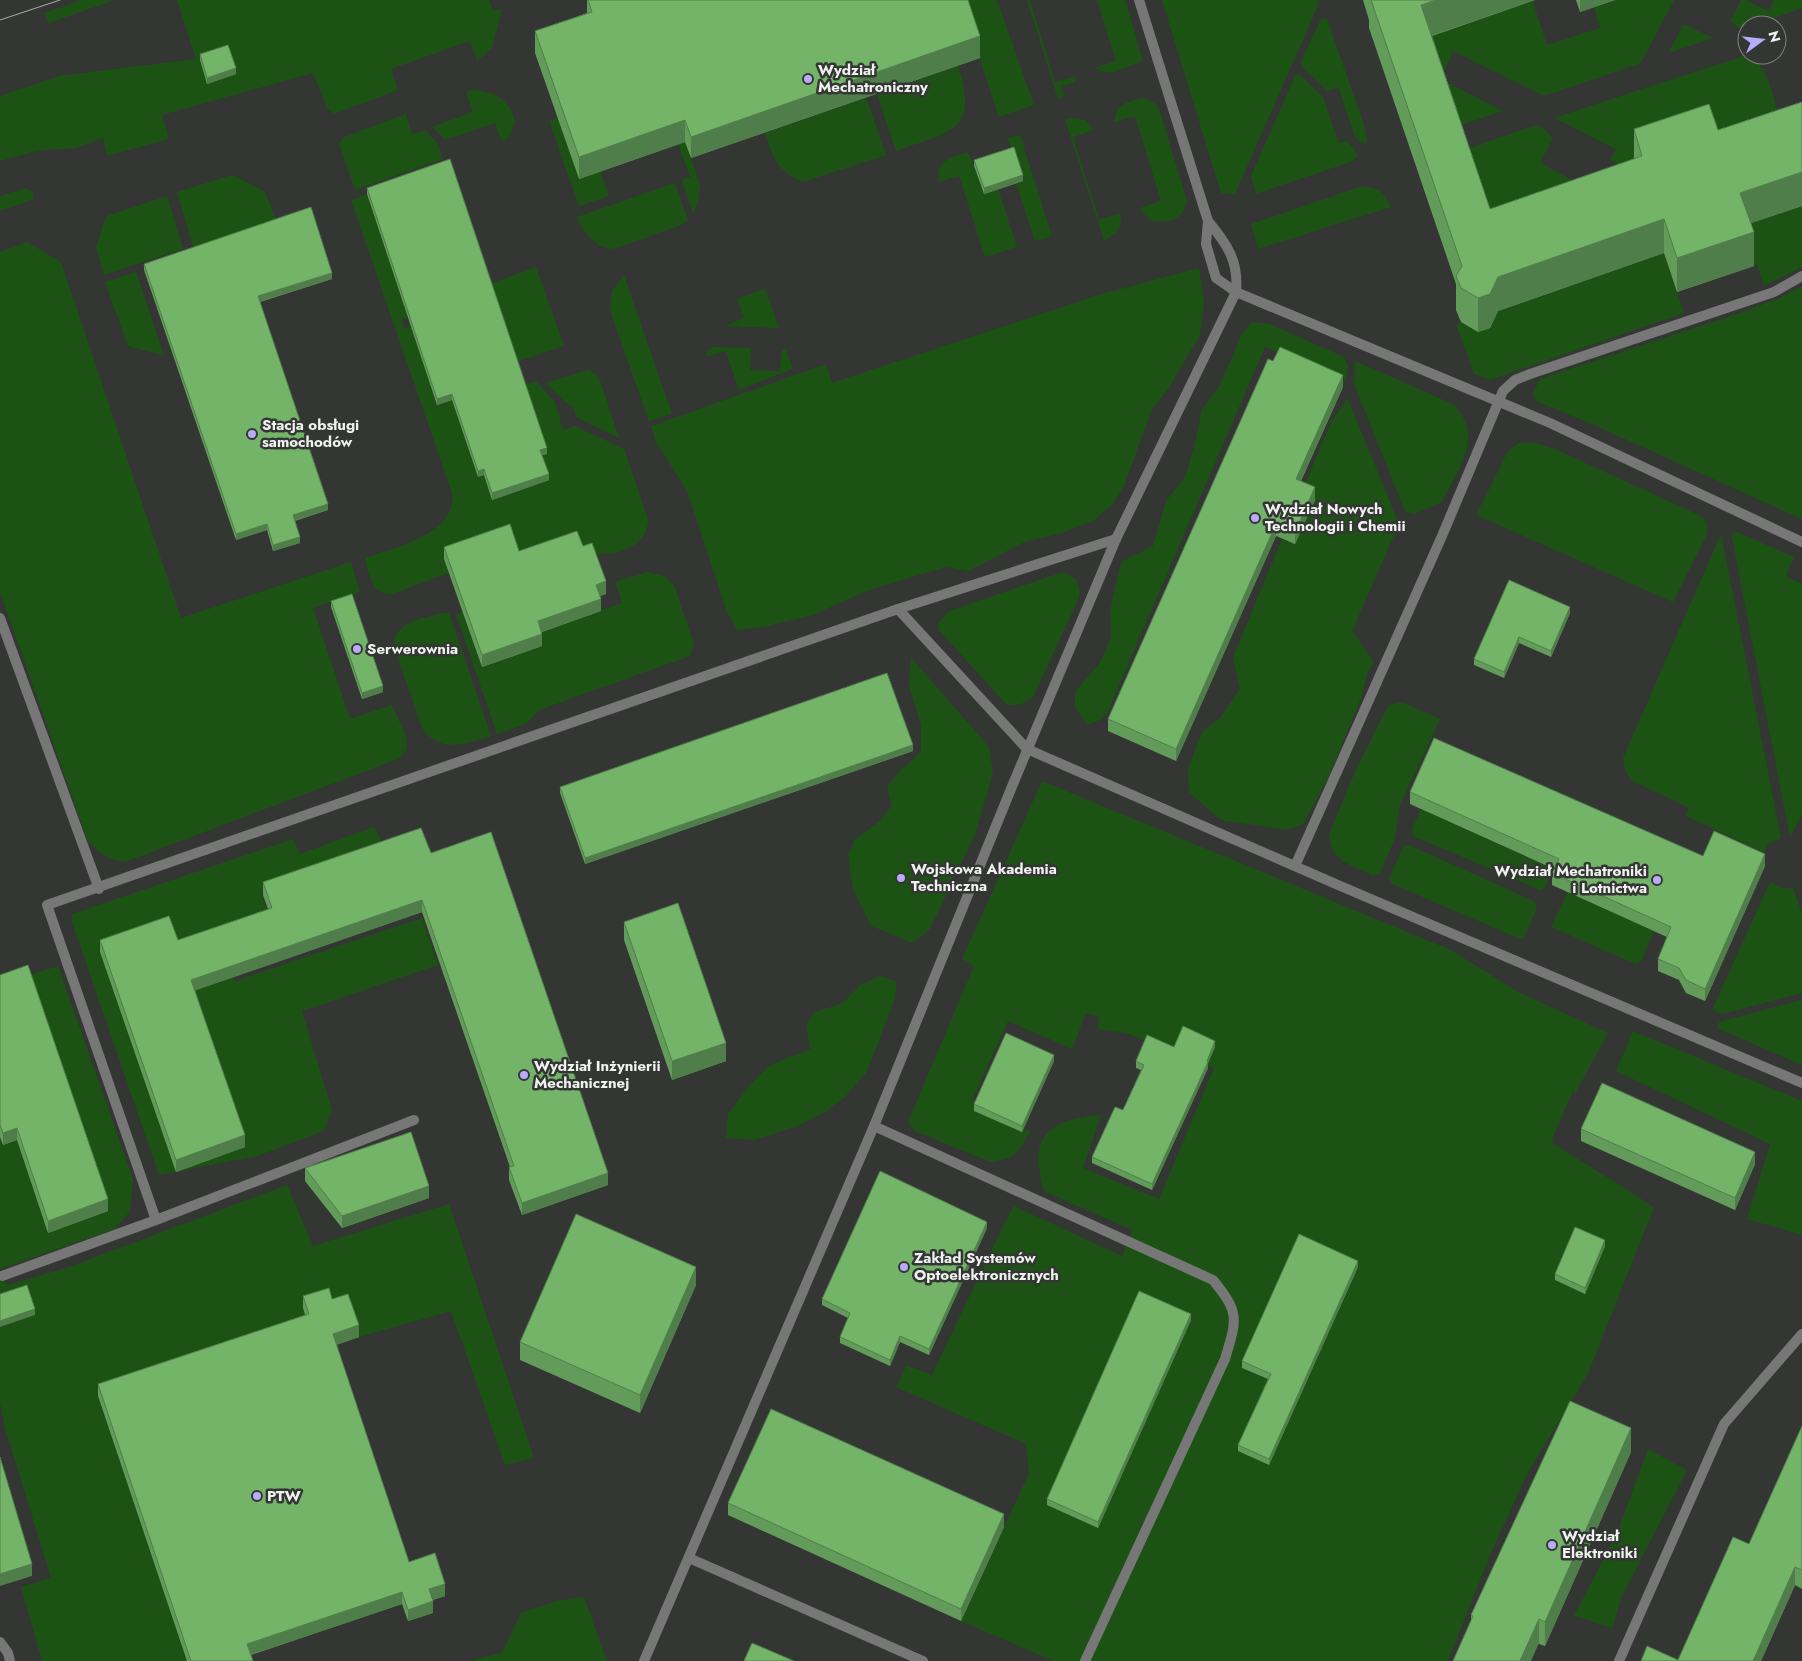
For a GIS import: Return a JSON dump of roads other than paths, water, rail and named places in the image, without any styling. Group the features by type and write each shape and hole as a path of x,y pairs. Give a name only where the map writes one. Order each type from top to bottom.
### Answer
{"lane":[{"path":"1139,0 1208,222 1206,244 1216,278 1236,292 1355,340 1499,403 1550,423 1802,542"},
{"path":"644,1661 874,1126 1027,749 1116,539 1236,292 1237,275 1227,244 1208,222"},
{"path":"1295,866 1503,391 1515,380 1774,292 1802,276"},
{"path":"156,1220 47,905 99,889 898,609 1116,539"},
{"path":"898,609 1027,749 1802,1083"},
{"path":"0,618 99,889"},
{"path":"2,1276 156,1220 414,1120"},
{"path":"874,1126 1213,1280 1229,1299 1235,1324 1225,1358 1085,1661"},
{"path":"1619,1661 1724,1424 1802,1334"},
{"path":"689,1558 923,1661"},
{"path":"0,1642 8,1653 10,1661"}],"tram line":[{"path":"0,20 60,0"}],"place":[{"name":"Wydział Mechatroniczny","path":"808,79"},
{"name":"Stacja obsługi samochodów","path":"252,434"},
{"name":"Wydział Nowych Technologii i Chemii","path":"1255,518"},
{"name":"Serwerownia","path":"357,649"},
{"name":"Wojskowa Akademia Techniczna","path":"901,878"},
{"name":"Wydział Mechatroniki i Lotnictwa","path":"1657,880"},
{"name":"Wydział Inżynierii Mechanicznej","path":"524,1075"},
{"name":"Zakład Systemów Optoelektronicznych","path":"904,1267"},
{"name":"PTW","path":"257,1496"},
{"name":"Wydział Elektroniki","path":"1552,1545"}]}
